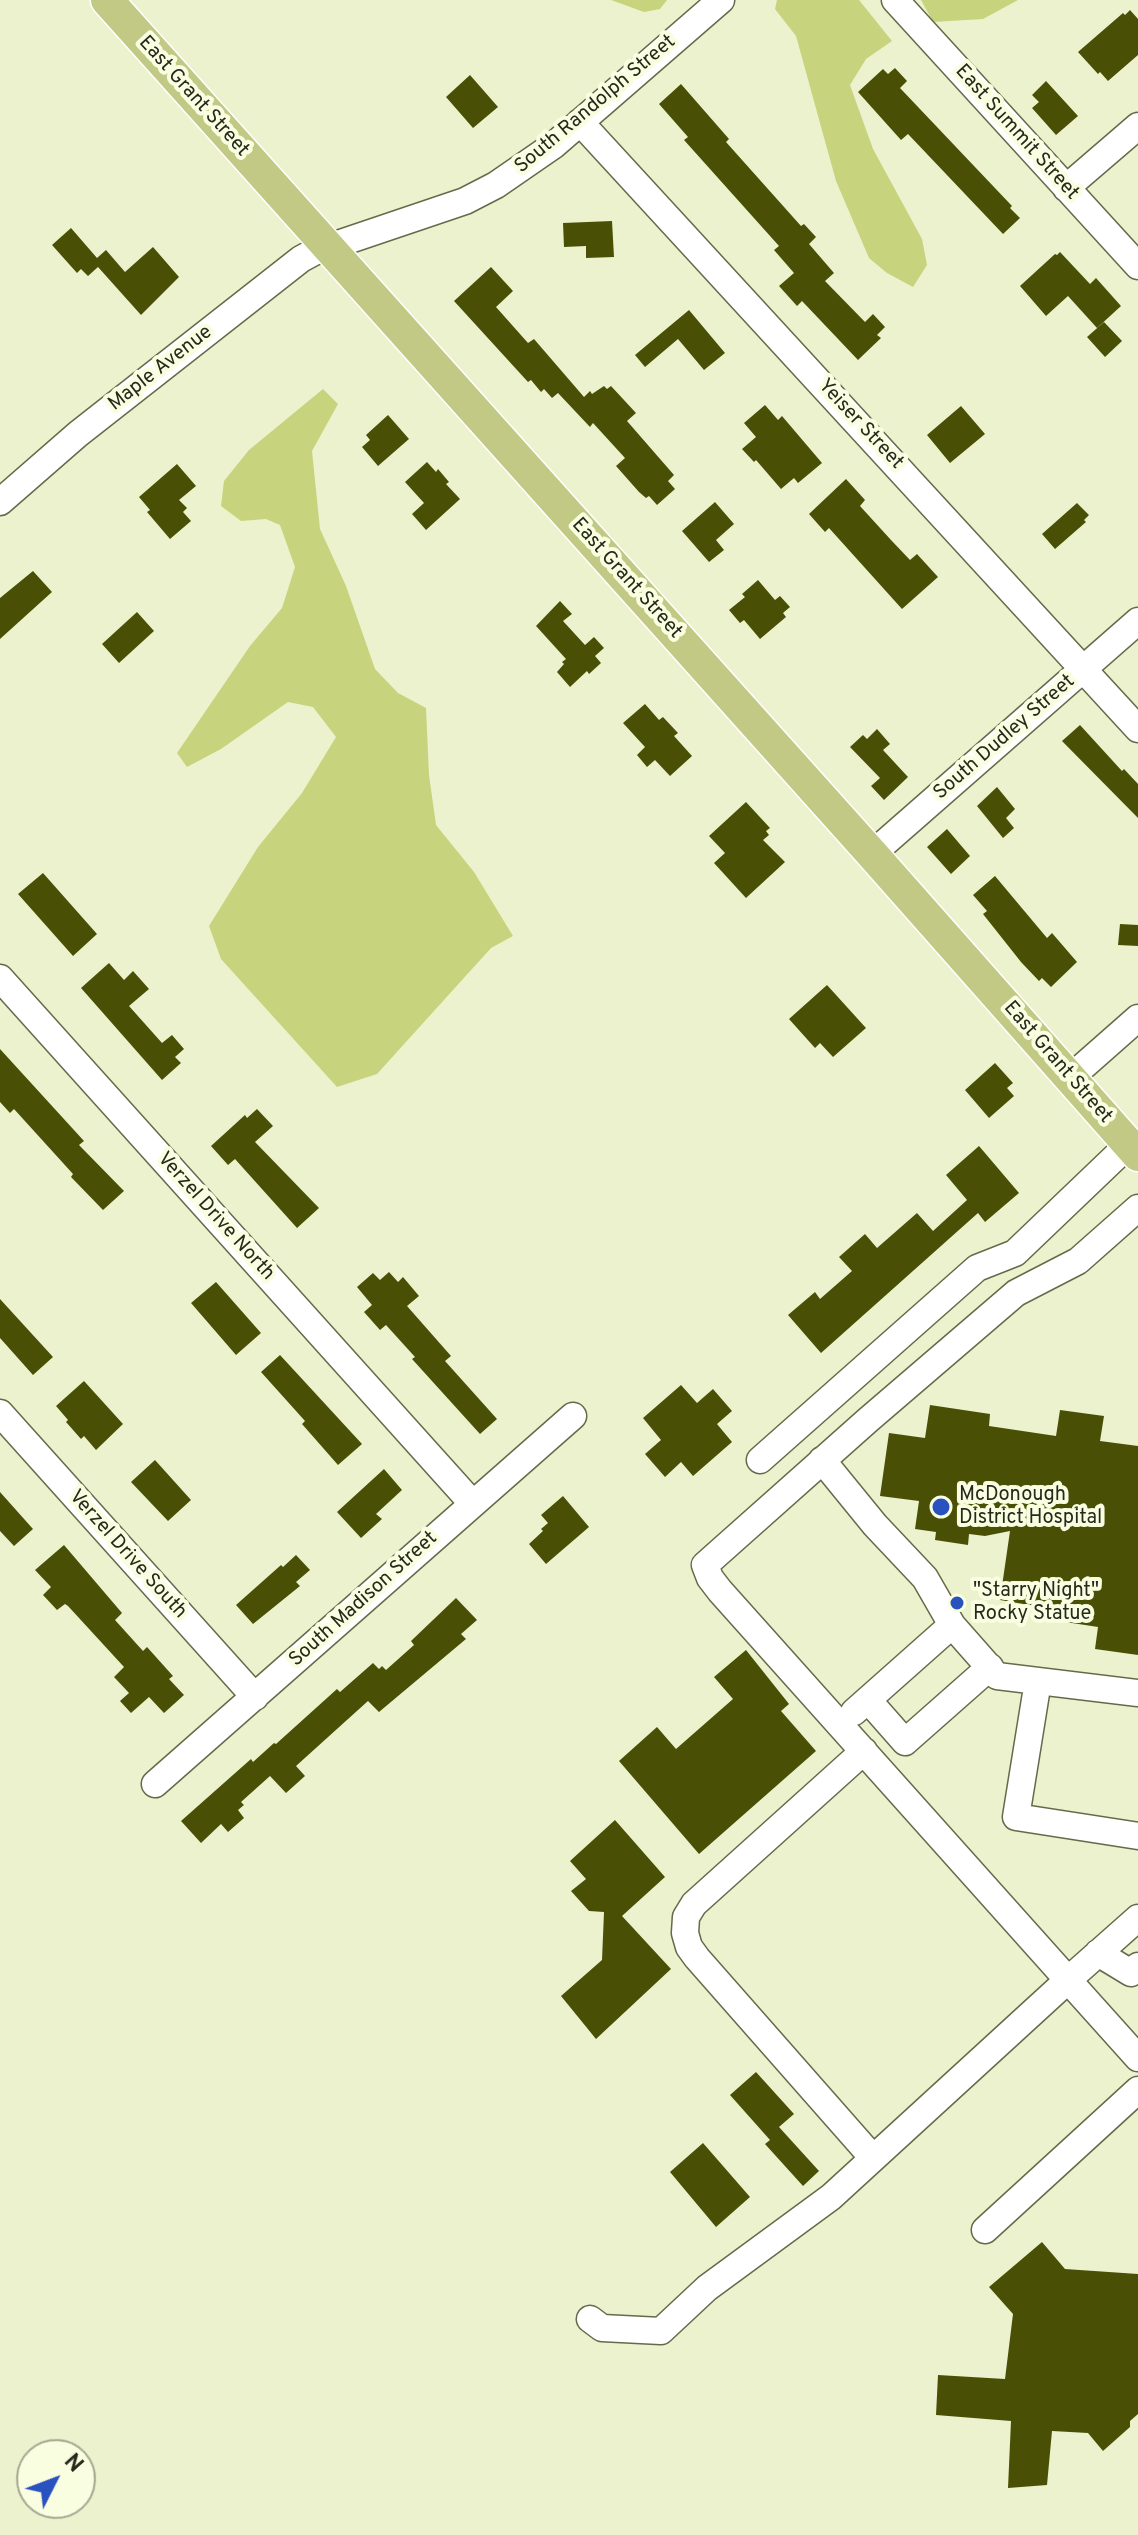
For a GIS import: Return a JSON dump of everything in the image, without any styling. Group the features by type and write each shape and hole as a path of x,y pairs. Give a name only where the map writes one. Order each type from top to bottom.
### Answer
{"main road":[{"name":"East Grant Street","path":"112,2 1134,1150"}],"street":[{"name":"South Randolph Street","path":"330,248 465,201 526,166 721,0"},
{"name":"East Summit Street","path":"895,0 1138,266"},
{"name":"Yeiser Street","path":"580,122 1138,729"},
{"path":"1066,188 1138,126"},
{"name":"Maple Avenue","path":"0,502 78,434 301,259 330,248"},
{"name":"South Dudley Street","path":"872,854 1138,621"},
{"name":"Verzel Drive North","path":"0,978 473,1504"},
{"path":"1071,1077 1138,1018"},
{"path":"760,1460 977,1268 1015,1253 1134,1150"},
{"path":"1138,1208 1078,1261 1016,1293 705,1565 720,1591 1138,2058"},
{"name":"Verzel Drive South","path":"0,1413 255,1697"},
{"name":"South Madison Street","path":"155,1784 573,1416"},
{"path":"822,1460 875,1525 925,1578 952,1625 997,1676 1138,1693"},
{"path":"839,1724 952,1625"},
{"path":"868,1700 905,1742 990,1667"},
{"path":"1038,1681 1016,1817 1138,1836"},
{"path":"864,1751 694,1904 686,1917 685,1933 689,1947 697,1958 873,2158"},
{"path":"590,2319 602,2328 661,2331 707,2288 831,2197 1138,1918"},
{"path":"1098,1953 1131,1973 1138,1966"},
{"path":"985,2230 1138,2090"}],"green space":[{"path":"611,0 667,0 660,9 644,12"},
{"path":"777,0 859,0 892,41 866,59 850,85 873,149 922,239 927,265 913,287 887,273 869,258 836,181 796,36 775,9"},
{"path":"921,0 1018,0 983,19 933,22"},
{"path":"323,389 338,404 312,451 320,529 346,586 375,669 398,693 426,708 429,775 436,825 474,872 513,936 491,948 377,1074 337,1087 221,959 209,926 258,847 302,793 336,737 313,707 288,702 221,749 187,767 177,753 250,646 282,608 295,567 280,525 266,519 241,521 221,506 224,481 249,450"}],"building":[{"path":"1130,10 1138,19 1138,55 1108,81 1078,52"},
{"path":"895,68 907,81 900,88 1020,218 1003,234 908,134 901,140 858,92 883,69 888,74"},
{"path":"470,75 498,107 473,128 446,97"},
{"path":"1046,81 1078,116 1056,135 1032,108 1039,102 1032,95"},
{"path":"681,84 729,139 726,142 801,226 804,224 816,237 809,244 834,273 825,281 865,322 873,314 885,327 877,335 881,338 858,360 802,301 797,306 779,286 794,273 774,250 779,246 684,140 688,137 659,104"},
{"path":"612,221 614,257 586,258 586,246 564,247 563,223"},
{"path":"71,228 97,258 106,250 125,272 153,247 179,277 141,315 98,267 88,276 81,269 77,273 52,245"},
{"path":"1060,252 1090,284 1096,278 1121,306 1097,328 1068,296 1046,316 1020,286"},
{"path":"491,267 513,291 496,307 528,343 534,339 584,397 590,391 592,394 604,386 607,389 611,386 636,413 627,421 674,475 668,481 675,489 657,505 649,496 646,498 639,492 616,466 625,458 593,423 590,427 558,393 552,398 544,389 541,392 531,380 528,382 454,301"},
{"path":"689,310 725,353 704,370 678,339 645,367 635,355"},
{"path":"1104,322 1122,341 1105,357 1087,337"},
{"path":"765,405 778,420 782,416 822,463 798,483 794,478 781,489 742,449 756,437 744,423"},
{"path":"961,406 985,434 950,463 927,435"},
{"path":"388,415 409,439 378,466 362,447 370,440 366,435"},
{"path":"427,462 436,472 438,469 449,482 446,484 460,499 426,530 412,514 424,503 405,482"},
{"path":"177,464 196,486 179,500 187,508 183,512 191,521 170,539 147,512 150,510 139,497"},
{"path":"846,479 865,500 860,506 891,540 910,560 917,554 938,577 902,609 829,528 825,532 809,514"},
{"path":"715,502 734,524 716,540 724,550 709,562 682,531"},
{"path":"1077,503 1089,515 1084,520 1086,522 1055,549 1042,534"},
{"path":"33,571 52,592 0,639 0,598"},
{"path":"758,580 775,600 780,596 790,607 783,613 786,617 760,639 744,620 740,623 729,610 745,597 742,594"},
{"path":"560,601 572,614 563,621 585,645 594,637 604,648 595,656 601,663 570,687 557,672 566,659 536,626"},
{"path":"137,612 154,631 119,663 102,644"},
{"path":"645,704 659,720 663,717 678,733 674,736 692,756 670,776 655,760 647,767 637,755 645,747 623,723"},
{"path":"1080,725 1138,784 1138,818 1062,741"},
{"path":"877,729 890,744 883,750 908,777 884,800 871,786 880,778 850,747 863,735 867,739"},
{"path":"997,787 1015,809 1006,818 1014,828 1003,838 977,806"},
{"path":"746,802 770,828 766,831 769,835 763,840 785,862 746,898 714,863 725,853 709,836"},
{"path":"947,829 970,856 951,874 927,847"},
{"path":"43,873 97,934 73,956 18,894"},
{"path":"995,876 1047,938 1052,933 1077,962 1051,987 1042,978 1039,981 1021,962 983,914 987,911 973,895"},
{"path":"1120,924 1138,925 1138,946 1118,945"},
{"path":"109,963 124,980 133,971 149,989 129,1006 162,1043 172,1035 184,1049 175,1057 181,1063 162,1080 81,988"},
{"path":"827,985 866,1028 833,1057 820,1043 815,1048 789,1019"},
{"path":"0,1049 84,1141 79,1145 124,1191 103,1210 14,1109 10,1113 0,1102"},
{"path":"995,1063 1013,1083 1007,1088 1014,1096 989,1118 965,1090"},
{"path":"257,1109 273,1126 255,1142 319,1208 297,1228 235,1159 228,1165 211,1146 245,1115 247,1118"},
{"path":"979,1146 1019,1193 985,1222 978,1213 821,1353 788,1315 815,1292 820,1299 852,1271 839,1257 865,1234 877,1248 917,1213 933,1231 967,1200 946,1175"},
{"path":"389,1272 398,1282 403,1277 419,1296 407,1306 451,1356 445,1361 497,1419 480,1434 412,1359 415,1357 386,1325 380,1330 364,1312 372,1305 357,1287 373,1273 380,1280"},
{"path":"216,1282 261,1333 236,1355 191,1303"},
{"path":"0,1299 53,1357 33,1375 0,1338"},
{"path":"280,1355 362,1444 338,1465 302,1424 305,1421 261,1372"},
{"path":"84,1381 123,1424 96,1450 84,1436 81,1439 56,1406"},
{"path":"681,1385 697,1403 713,1389 732,1411 717,1424 732,1442 693,1476 681,1462 665,1477 645,1454 661,1440 643,1418"},
{"path":"930,1405 990,1414 989,1426 1056,1436 1060,1410 1104,1416 1100,1441 1138,1446 1138,1655 1095,1649 1098,1627 1033,1617 1035,1606 1000,1600 1010,1531 985,1536 969,1534 968,1545 935,1540 936,1532 915,1529 919,1501 880,1496 889,1433 925,1438"},
{"path":"155,1460 191,1500 168,1521 131,1482"},
{"path":"384,1469 402,1490 376,1514 382,1519 361,1538 337,1512"},
{"path":"0,1492 33,1529 14,1546 0,1531"},
{"path":"563,1496 589,1527 546,1564 529,1544 548,1523 541,1515"},
{"path":"64,1545 122,1613 115,1620 143,1651 147,1647 173,1676 169,1679 184,1695 164,1713 149,1697 131,1713 120,1701 129,1693 114,1677 124,1667 68,1606 65,1604 57,1610 43,1595 51,1587 35,1570"},
{"path":"296,1555 310,1570 296,1582 300,1586 253,1624 236,1605"},
{"path":"456,1598 477,1620 461,1634 466,1639 379,1712 368,1701 296,1766 305,1776 286,1793 270,1776 241,1802 244,1805 238,1810 244,1818 228,1832 221,1824 201,1843 181,1821 251,1759 253,1762 276,1744 337,1689 340,1692 373,1663 379,1669 382,1666 386,1670 414,1645 411,1641"},
{"path":"746,1650 789,1704 781,1711 816,1751 699,1854 619,1761 657,1727 676,1749 733,1699 714,1677"},
{"path":"615,1820 665,1877 622,1916 671,1969 596,2039 561,1996 602,1960 604,1912 589,1911 571,1891 586,1879 570,1861"},
{"path":"756,2072 794,2114 779,2127 819,2171 803,2186 765,2144 770,2140 730,2095"},
{"path":"703,2143 750,2197 716,2227 670,2172"},
{"path":"1042,2242 1065,2269 1138,2274 1138,2414 1130,2421 1130,2427 1103,2451 1088,2433 1052,2431 1047,2485 1008,2488 1011,2421 936,2415 938,2375 1005,2379 1013,2314 989,2287"}],"place":[{"name":"McDonough District Hospital","path":"941,1507"},
{"name":"\"Starry Night\" Rocky Statue","path":"957,1603"}]}
